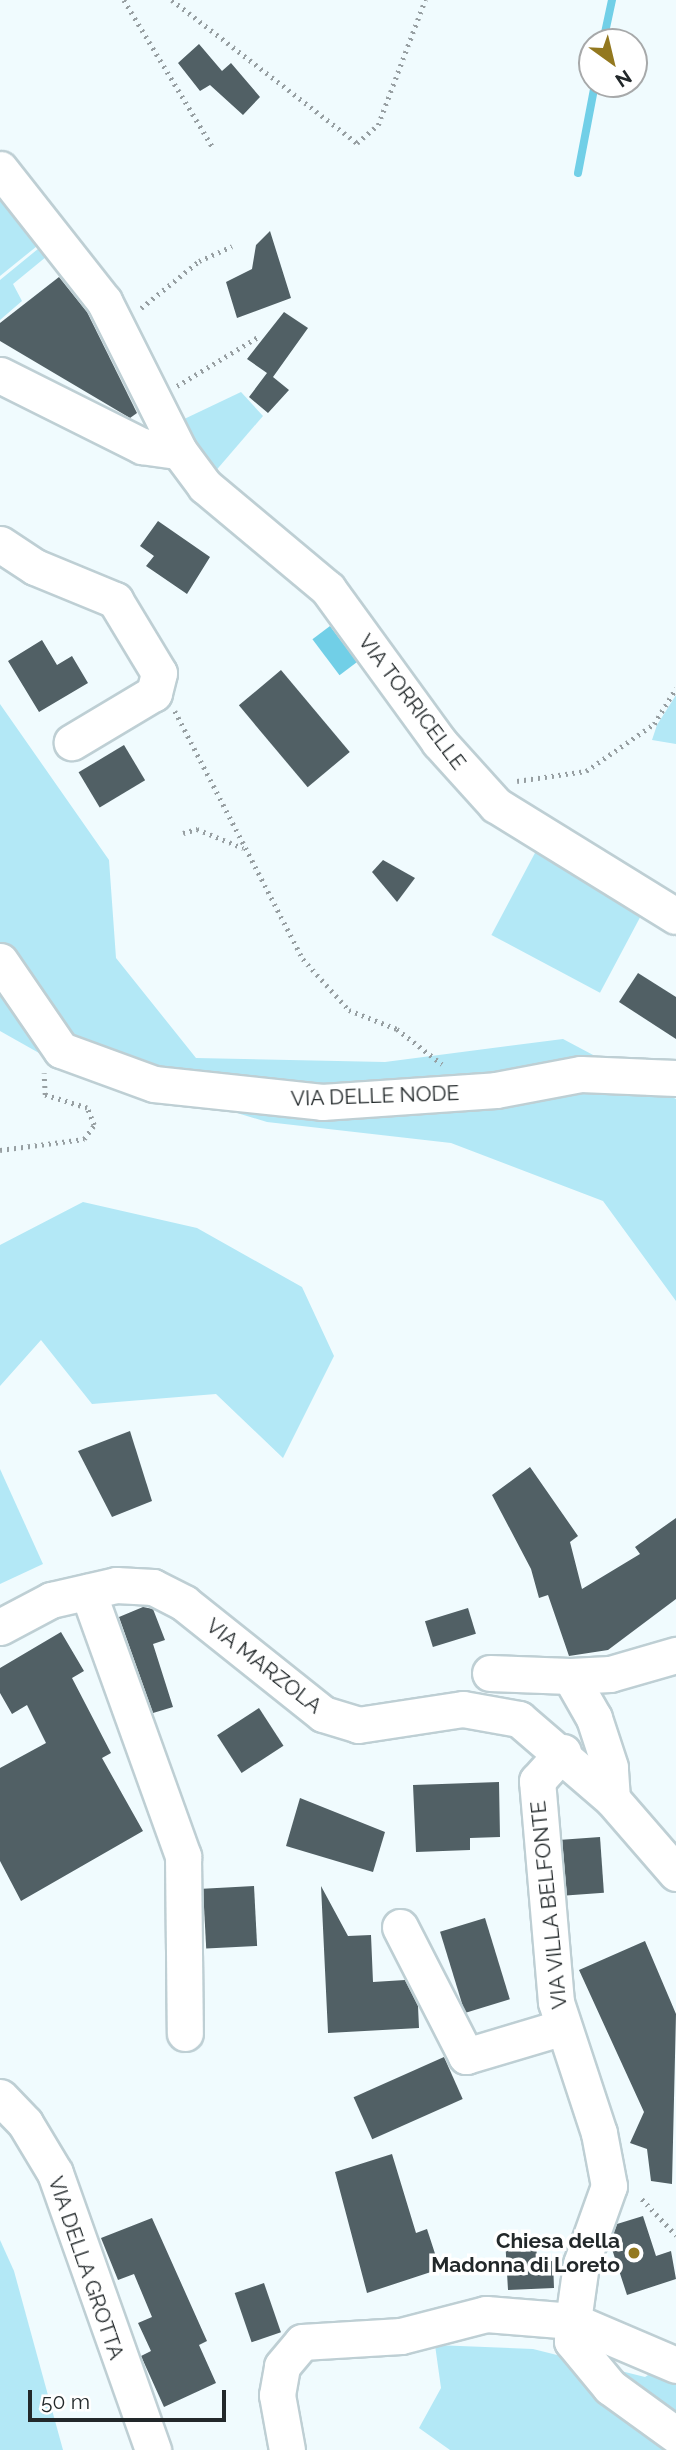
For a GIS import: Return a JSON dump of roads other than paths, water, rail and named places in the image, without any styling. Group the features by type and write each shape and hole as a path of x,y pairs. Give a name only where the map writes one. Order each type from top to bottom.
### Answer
{"street":[{"name":"VIA TORRICELLE","path":"0,169 118,326 179,451 205,486 328,589 439,742 496,805 676,916"},
{"path":"0,375 142,446 179,451"},
{"path":"0,544 35,567 115,600 153,659 160,685 72,742"},
{"name":"VIA DELLE NODE","path":"0,961 61,1050 154,1084 323,1102 487,1091 581,1074 676,1078"},
{"name":"VIA MARZOLA","path":"0,1627 51,1600 88,1592 153,1587 184,1603 323,1714 358,1725 493,1711 519,1719 563,1752 611,1799 676,1873"},
{"path":"88,1592 183,1856 185,2033"},
{"path":"489,1672 570,1676 610,1674 676,1655"},
{"path":"570,1676 594,1718 610,1767 611,1799"},
{"name":"VIA VILLA BELFONTE","path":"563,1752 537,1781 563,2027 613,2178 589,2220 567,2322"},
{"name":"VIA VILLA BELFONTE","path":"400,1927 466,2056 563,2027"},
{"name":"VIA DELLA GROTTA","path":"0,2097 25,2123 55,2173 153,2450"},
{"path":"287,2450 278,2395 282,2366 302,2342 401,2336 486,2314 567,2322 676,2365"},
{"path":"567,2322 572,2341 610,2387 676,2435"}],"waterway":[{"path":"606,28 612,0"},
{"path":"578,173 592,98"}],"place":[{"name":"Chiesa della Madonna di Loreto","path":"634,2253"}]}
